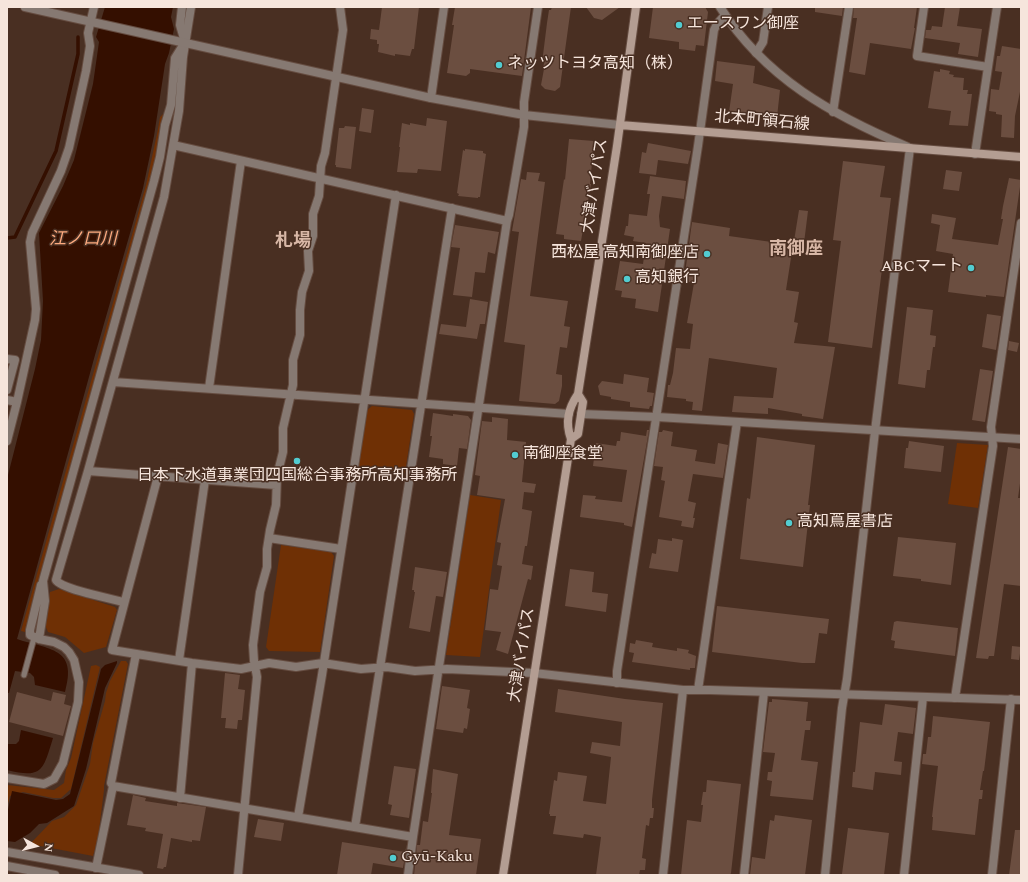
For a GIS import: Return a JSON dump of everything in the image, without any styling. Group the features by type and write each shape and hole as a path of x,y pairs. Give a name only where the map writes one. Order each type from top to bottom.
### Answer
{"main road":[{"path":"620,125 636,7"},
{"name":"北本町領石線","path":"620,125 976,154 1021,156"},
{"name":"大津バイパス","path":"502,875 571,439 567,428 569,414 571,405 578,394 620,125"},
{"name":"大津バイパス","path":"571,439 578,434 583,402 578,394"}],"street":[{"path":"25,7 431,98 524,115 620,125"},
{"path":"7,440 35,320 36,310 30,242 36,222 61,171 69,148 86,71 90,46 88,33 94,23 94,7"},
{"path":"7,778 44,784 54,779 63,763 78,702 79,682 77,668 72,656 64,648 54,642 35,639 45,601 42,581 160,157 165,125 171,105 175,58 185,42 180,25 182,7"},
{"path":"124,602 70,588 58,584 56,580 88,471 164,197 179,111 185,42 191,7"},
{"path":"238,875 257,677 253,645 260,592 267,567 269,538 276,505 276,485 284,452 284,423 291,394 294,360 300,335 302,292 309,271 308,252 313,236 313,214 319,196 321,166 325,153 342,30 340,7"},
{"path":"431,98 444,7"},
{"path":"408,875 478,407 507,221 524,126 524,102 538,7"},
{"path":"720,7 756,53 799,90 833,112 910,148 875,431 845,694 842,708 825,875"},
{"path":"756,53 763,42 768,7"},
{"path":"833,112 849,7"},
{"path":"924,7 916,56 988,67"},
{"path":"976,154 997,7"},
{"path":"617,683 617,671 657,417 714,30 725,15"},
{"path":"173,145 507,221"},
{"path":"209,388 241,161"},
{"path":"298,818 396,196"},
{"path":"355,828 452,208"},
{"path":"955,698 992,454 992,427 1021,223"},
{"path":"7,359 15,360 7,390"},
{"path":"113,382 569,414"},
{"path":"7,400 17,402"},
{"path":"581,414 657,417 1021,439"},
{"path":"698,690 737,422"},
{"path":"88,471 276,485"},
{"path":"158,476 112,650 192,663 241,669 269,663 296,667 323,663 361,669 381,666 415,671 439,669 534,673 683,690 1021,700"},
{"path":"179,660 205,480"},
{"path":"269,538 341,549"},
{"path":"96,868 113,786 111,783 136,654"},
{"path":"180,798 192,663"},
{"path":"663,875 683,690"},
{"path":"744,875 764,692"},
{"path":"904,875 923,697"},
{"path":"992,875 1011,699"},
{"path":"113,786 413,838"},
{"path":"7,852 139,875"},
{"path":"7,866 55,875"}],"lane":[{"path":"24,675 35,639"}],"shaded area":[{"path":"163,114 157,157 66,489 48,548 33,607 25,632 21,631 146,185 160,117"},
{"path":"372,406 412,410 414,414 405,473 358,466 367,410"},
{"path":"957,443 988,445 978,508 948,504"},
{"path":"470,495 501,500 480,657 446,655"},
{"path":"281,545 331,552 334,556 320,652 269,651 266,647"},
{"path":"59,589 115,607 117,610 106,647 84,653 65,637 48,632 45,625 50,592"},
{"path":"121,661 126,661 128,664 104,786 98,838 93,856 30,844 52,821 64,817 76,805 90,764 93,743 106,693 110,681"},
{"path":"96,665 100,667 71,789 61,798 53,798 23,792 10,796 7,807 7,785 54,790 64,783 91,666"}],"water":[{"name":"江ノ口川","path":"105,7 173,7 171,17 174,29 165,64 154,136 143,188 95,355 17,639 50,649 64,658 67,666 68,677 65,692 35,685 34,677 30,673 15,671 9,693 7,693 7,479 41,340 43,301 39,233 63,186 74,160 93,84 99,42 96,37"},
{"path":"117,661 105,688 86,769 74,806 47,823 39,824 30,833 15,842 7,841 7,814 12,791 56,800 63,799 70,794 101,669 105,665"},
{"path":"21,730 53,738 44,765 35,772 19,773 7,770 7,744 16,744 19,741"}],"building":[{"path":"382,7 419,7 414,49 412,49 410,56 395,54 395,56 378,52 379,44 377,44 377,40 370,39 371,29 379,30"},
{"path":"455,7 531,7 522,76 470,69 470,73 466,76 447,73"},
{"path":"552,7 571,7 560,87 555,91 545,89 541,85 544,69 544,63 542,63 547,23 549,10 551,10"},
{"path":"586,7 620,7 602,20 594,18"},
{"name":"エースワン御座","path":"653,7 705,7 708,12 704,46 696,45 695,51 679,49 679,42 649,38"},
{"path":"815,7 843,7 842,16 815,12"},
{"path":"854,7 917,7 911,49 870,43 865,75 849,72 857,18 853,18"},
{"path":"945,7 960,7 957,26 982,29 978,57 958,54 960,43 925,38 926,30 931,30 932,26 942,27"},
{"path":"1002,46 1021,49 1021,87 1015,116 1014,138 1001,137 1002,115 989,111 991,89 999,90 1002,72 995,71 997,56 1000,56"},
{"path":"717,61 755,66 753,83 780,90 777,117 729,112 733,84 715,81"},
{"path":"940,69 950,71 949,74 954,75 953,77 964,78 963,90 968,90 967,94 972,94 968,126 949,125 951,111 928,108 934,71 940,72"},
{"path":"362,108 374,110 371,133 359,131"},
{"path":"427,118 447,121 441,171 418,169 417,173 397,172 402,123 426,126"},
{"path":"345,126 356,127 351,169 336,167 335,165 339,128 344,128"},
{"path":"569,139 594,141 591,184 581,241 564,239 564,235 556,234 564,179 565,180"},
{"path":"648,143 691,151 688,164 658,160 656,175 639,173 642,152 646,153"},
{"path":"465,149 483,151 483,153 486,154 480,197 478,198 458,196 459,194 457,193 463,150 465,151"},
{"path":"843,161 885,166 880,197 891,198 872,348 828,342 841,241 833,240"},
{"path":"946,170 962,172 959,191 943,189"},
{"path":"527,172 540,173 538,181 545,182 530,296 568,301 564,326 570,327 567,348 560,347 556,374 562,375 562,386 559,401 555,404 519,401 525,345 504,342 519,232 512,231 521,179 526,180"},
{"path":"650,176 686,181 684,199 662,196 659,216 660,227 670,229 658,312 635,308 636,299 621,297 622,291 615,290 620,261 643,264 646,243 633,241 634,237 624,235 626,226 628,226 629,214 647,216 650,194 647,194"},
{"path":"1009,178 1021,180 1004,297 986,295 986,297 948,292 953,254 936,251 940,225 931,223 932,214 956,218 952,239 998,245 1003,219 1001,219 1003,206"},
{"path":"799,210 808,211 804,243 794,241"},
{"path":"692,222 730,228 729,236 793,245 786,290 799,292 794,322 798,323 794,343 835,347 823,419 768,408 768,414 732,412 734,396 773,398 777,368 709,358 702,411 692,410 693,402 686,401 686,399 667,397 668,385 670,385 673,373 676,348 690,349 693,324 687,323 694,283 684,281"},
{"path":"455,225 499,232 495,254 488,252 485,273 475,272 472,297 453,295 460,248 451,247"},
{"path":"470,299 488,302 485,324 480,324 477,339 439,334 441,324 466,327"},
{"path":"907,307 933,310 930,335 936,336 935,347 933,347 930,370 927,370 925,388 898,384"},
{"path":"987,314 1001,316 996,350 982,347"},
{"path":"1009,341 1019,343 1017,352 1008,350"},
{"path":"980,369 993,371 985,422 972,420"},
{"path":"624,374 649,378 647,392 654,393 652,406 650,406 649,409 630,407 630,402 611,399 611,397 600,395 598,386 602,381 623,384"},
{"path":"433,413 453,416 453,414 468,416 471,420 467,449 459,448 457,466 443,464 443,459 429,457"},
{"path":"492,417 508,419 507,440 526,442 522,482 536,484 534,493 524,492 522,509 532,511 527,546 525,546 522,564 533,566 531,580 528,579 508,654 496,650 501,632 485,630 490,589 498,590 502,566 497,565 501,543 497,542 505,499 477,495 480,476 475,475 482,421 492,422"},
{"path":"647,430 649,430 632,527 624,525 624,523 580,517 583,495 596,496 595,499 622,502 627,470 593,466 596,443 616,446 617,441 620,441 621,432 646,436"},
{"path":"663,430 673,432 671,446 697,450 695,461 715,464 718,443 728,445 723,478 693,474 688,501 696,503 693,528 681,526 682,521 659,517 665,481 661,480 663,467 654,466 659,432 662,432"},
{"path":"757,437 815,445 803,567 740,559 747,498 750,499"},
{"path":"909,441 944,446 941,472 904,468 906,448 908,448"},
{"path":"1008,447 1021,449 1021,476 1018,498 1021,498 1021,586 1004,584 994,656 989,656 988,659 976,658"},
{"path":"898,537 956,543 951,585 921,581 921,579 893,576"},
{"path":"672,538 683,540 678,572 649,568 652,553 656,554 658,539 672,541"},
{"path":"415,567 447,572 443,597 436,596 430,632 409,628 415,592 412,590"},
{"path":"570,569 594,572 592,592 608,594 606,612 565,606"},
{"path":"717,606 829,619 827,634 819,633 815,663 802,663 712,652"},
{"path":"897,621 958,628 955,656 894,648 895,641 891,640 894,622"},
{"path":"636,640 653,643 652,647 677,651 677,648 689,650 688,653 696,656 695,668 690,668 690,670 632,662 634,653 629,652 630,643 635,644"},
{"path":"1012,646 1021,647 1019,660 1011,659"},
{"path":"225,673 240,675 238,689 245,690 242,720 238,720 237,729 225,728 226,718 221,718"},
{"path":"442,686 470,690 467,708 470,709 467,729 464,728 463,733 436,729"},
{"path":"558,689 663,703 652,800 652,808 654,808 653,818 650,818 649,826 646,825 642,858 646,859 645,870 640,870 639,875 596,875 601,837 584,834 583,838 553,834 556,816 550,816 549,814 554,780 557,781 558,772 587,776 583,801 606,804 611,757 590,753 592,742 620,746 622,722 555,712"},
{"path":"17,692 51,701 53,692 66,695 64,704 71,706 63,736 9,722"},
{"path":"772,699 808,702 806,721 811,721 810,730 805,730 801,760 818,762 813,800 770,796 772,781 767,780 768,772 772,772 775,753 763,752 769,702 772,702"},
{"path":"885,704 916,708 913,734 898,732 894,761 902,762 901,775 875,772 873,790 852,787 860,722 882,725"},
{"path":"933,716 990,722 980,790 983,790 982,799 979,799 975,835 932,830 932,817 938,766 922,764 923,754 926,754 928,737 931,737"},
{"path":"394,766 416,769 409,818 390,815 392,805 388,804"},
{"path":"433,769 458,774 449,835 481,839 476,875 414,875 417,845 420,845 423,821 428,822 432,793"},
{"path":"707,780 741,784 731,873 730,875 681,875 687,820 701,822 703,805 701,805 703,792 706,792"},
{"path":"133,795 146,798 145,801 177,806 177,803 206,807 200,841 192,840 192,842 171,838 166,867 163,869 157,868 163,834 145,831 146,828 127,825"},
{"path":"775,815 812,820 805,875 750,875 752,857 765,859 770,820 774,821"},
{"path":"258,819 284,823 281,841 254,837"},
{"path":"848,828 889,833 884,875 842,874"},
{"path":"1015,830 1021,830 1021,875 1009,875"},
{"path":"342,842 405,852 407,844 403,868 373,863 371,875 337,875"}],"waterway":[{"path":"7,238 15,237 56,151 78,54 78,37"}],"place":[{"name":"エースワン御座","path":"679,25"},
{"name":"ネッツトヨタ高知（株）","path":"499,65"},
{"name":"西松屋 高知南御座店","path":"707,254"},
{"name":"ABCマート","path":"971,268"},
{"name":"高知銀行","path":"627,279"},
{"name":"南御座食堂","path":"515,455"},
{"name":"日本下水道事業団四国総合事務所高知事務所","path":"297,461"},
{"name":"高知蔦屋書店","path":"789,523"},
{"name":"Gyū-Kaku","path":"393,858"}],"district":[{"name":"札場","path":"293,242"},
{"name":"南御座","path":"796,250"}]}
